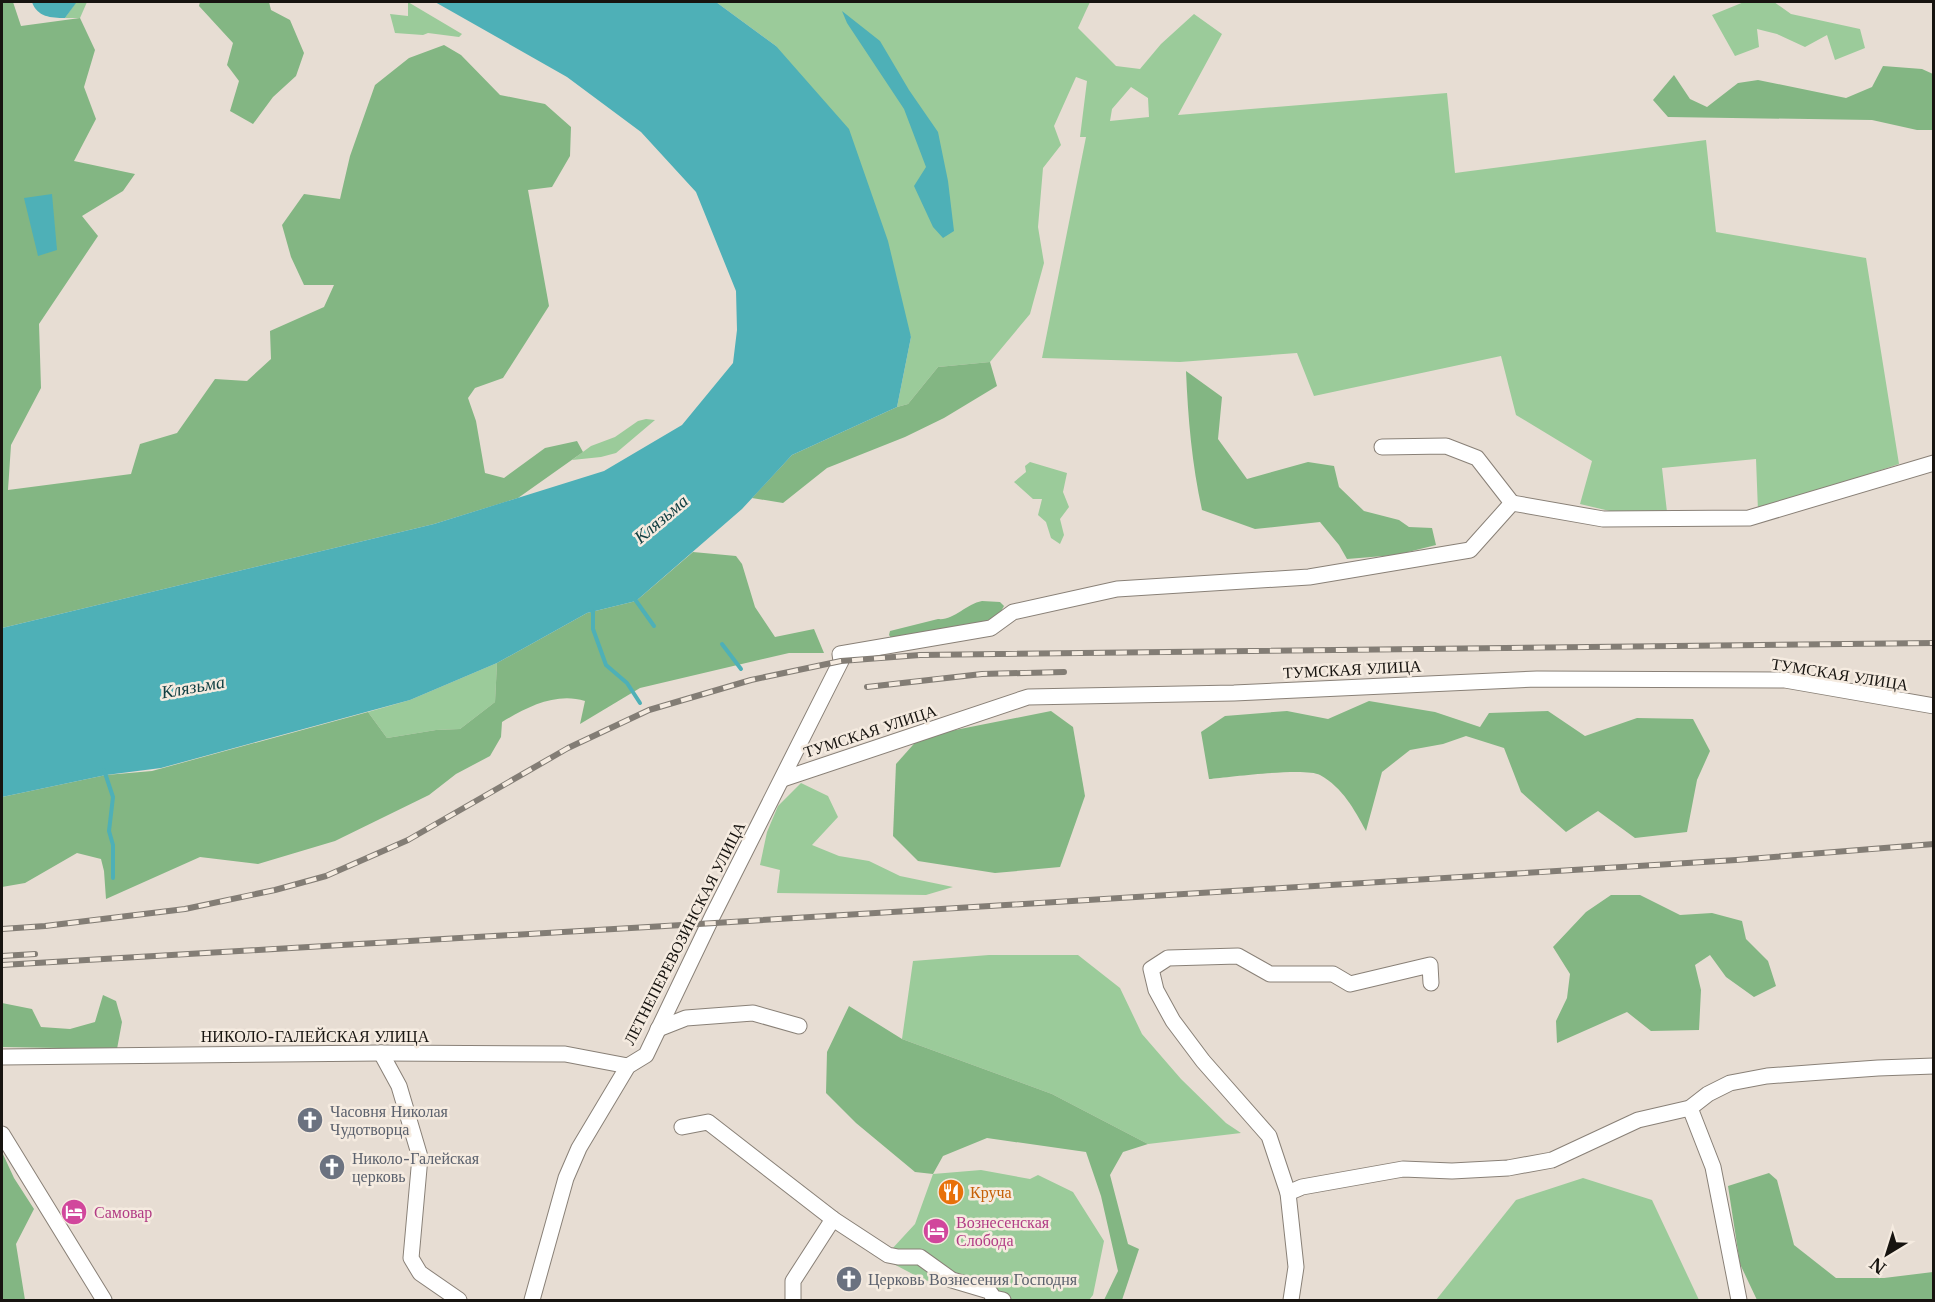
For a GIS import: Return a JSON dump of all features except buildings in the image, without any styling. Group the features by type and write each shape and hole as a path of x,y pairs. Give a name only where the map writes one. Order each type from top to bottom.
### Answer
{"street":[{"path":"1382,447 1446,446 1477,458 1512,502 1603,519 1749,518 1934,463"},
{"name":"ЛЕТНЕПЕРЕВОЗИНСКАЯ УЛИЦА","path":"532,1300 566,1178 579,1148 628,1066 646,1054 841,661 840,654 992,628 1013,612 1118,589 1309,577 1470,550 1512,502"},
{"name":"ТУМСКАЯ УЛИЦА","path":"783,778 1028,697 1234,693 1537,679 1785,680 1934,706"},
{"path":"1291,1300 1296,1267 1288,1193 1269,1136 1203,1061 1173,1021 1156,990 1151,969 1168,958 1238,956 1270,974 1333,974 1350,984 1430,965 1431,984"},
{"path":"658,1029 686,1018 753,1013 799,1026"},
{"path":"381,1053 399,1086 420,1157 411,1257 420,1274 459,1300"},
{"name":"НИКОЛО-ГАЛЕЙСКАЯ УЛИЦА","path":"2,1057 381,1053 565,1054 628,1066"},
{"path":"1288,1193 1302,1187 1403,1169 1452,1171 1508,1168 1552,1160 1638,1120 1690,1108 1708,1094 1730,1083 1758,1078 1878,1068 1934,1066"},
{"path":"1690,1108 1713,1167 1739,1300"},
{"path":"682,1127 708,1122 833,1219 888,1255 920,1257 952,1280 989,1291 994,1298 1003,1300"},
{"path":"2,1134 104,1300"},
{"path":"793,1300 793,1281 833,1219"}],"green space":[{"path":"2,2 13,2 21,26 80,18 95,50 84,87 96,119 74,161 135,174 123,191 82,216 98,236 39,324 41,388 11,445 8,490 131,474 140,444 177,433 215,379 247,381 271,359 270,331 324,307 334,285 304,285 291,257 282,225 304,194 340,199 350,156 375,85 409,58 444,45 461,55 500,95 545,104 571,127 570,156 552,187 528,190 549,306 503,378 475,388 468,398 476,421 485,473 504,478 545,448 577,441 583,452 518,498 434,524 2,628"},
{"path":"76,2 87,2 80,18 65,18"},
{"path":"200,2 269,2 271,10 290,20 304,53 296,76 273,97 253,124 230,111 239,81 227,65 233,43 199,6"},
{"path":"408,2 462,34 459,37 428,33 423,35 395,33 390,14 408,16"},
{"path":"716,2 1090,2 1078,28 1116,66 1140,69 1161,44 1194,14 1222,34 1178,115 1447,93 1455,173 1706,140 1716,232 1866,258 1899,464 1758,511 1756,459 1662,468 1667,512 1614,512 1580,504 1592,461 1516,415 1501,356 1314,396 1297,353 1180,362 1042,358 1086,137 1080,137 1087,81 1076,77 1054,126 1061,145 1043,168 1038,227 1044,263 1030,314 990,362 938,367 908,404 897,407 911,337 776,46","holes":["1131,87 1148,98 1149,117 1110,121 1112,109"]},
{"path":"1744,2 1774,2 1791,14 1860,29 1865,48 1835,60 1827,35 1805,47 1777,34 1757,29 1759,47 1735,56 1712,15"},
{"path":"1883,66 1922,69 1933,74 1933,130 1917,130 1872,120 1668,117 1653,100 1674,75 1690,99 1707,107 1738,83 1758,80 1846,98 1872,87"},
{"path":"990,362 997,386 944,418 905,437 827,468 783,503 752,498 792,455 908,404 938,367"},
{"path":"1186,371 1222,397 1218,439 1247,479 1308,462 1334,466 1339,487 1364,511 1399,520 1409,527 1432,528 1436,545 1396,555 1347,559 1320,522 1255,529 1202,510 1191,441"},
{"path":"655,420 616,453 572,460 591,446 615,437 638,421"},
{"path":"1030,462 1067,473 1063,492 1069,507 1060,519 1064,535 1060,544 1051,538 1046,522 1038,515 1042,499 1033,499 1014,482 1026,472 1025,466"},
{"path":"693,552 736,556 742,564 755,607 775,637 814,629 824,653 789,653 640,688 580,724 585,701 563,698 542,702 502,722 501,737 490,756 456,774 429,795 335,841 258,864 200,857 106,899 101,859 77,853 25,883 2,887 2,797 106,775 152,771 368,712 387,738 436,730 460,729 495,702 497,663 587,613 636,601"},
{"path":"982,601 1000,602 1004,606 999,615 982,623 894,642 889,635 890,631 944,619"},
{"path":"497,663 495,702 460,729 436,730 387,738 368,712 410,700"},
{"path":"1369,701 1435,712 1480,727 1489,713 1548,711 1585,736 1637,718 1693,719 1710,751 1697,780 1687,832 1635,838 1598,811 1566,832 1521,792 1504,748 1466,736 1443,744 1410,750 1382,772 1366,831 1341,793 1320,775 1284,772 1209,779 1201,732 1225,716 1287,711 1328,719"},
{"path":"1051,711 1073,727 1085,796 1060,867 995,873 918,861 893,836 896,764 920,737"},
{"path":"801,783 828,796 838,817 812,845 839,856 869,861 900,876 953,887 926,895 777,893 780,870 760,865 767,832 778,806"},
{"path":"1611,895 1640,895 1680,915 1712,913 1742,921 1746,939 1768,961 1776,986 1754,997 1726,977 1710,955 1695,965 1701,990 1699,1030 1651,1031 1627,1012 1557,1043 1556,1021 1567,998 1570,974 1553,947 1586,912"},
{"path":"989,955 1078,955 1120,988 1142,1034 1181,1079 1226,1123 1241,1133 1148,1144 1052,1094 902,1039 913,961"},
{"path":"103,995 116,1001 122,1022 117,1049 2,1047 2,1003 32,1009 41,1027 70,1029 95,1022"},
{"path":"849,1006 902,1039 1052,1094 1148,1144 1123,1152 1110,1175 1128,1244 1139,1249 1122,1300 1104,1300 1118,1271 1101,1196 1086,1152 987,1138 943,1156 933,1174 915,1172 856,1123 826,1093 827,1052"},
{"path":"2,1152 14,1178 34,1209 16,1244 25,1300 2,1300"},
{"path":"981,1170 1030,1179 1038,1175 1073,1192 1104,1241 1093,1295 1089,1300 996,1300 990,1294 924,1280 886,1260 891,1250 915,1224 933,1174"},
{"path":"1769,1173 1777,1180 1794,1245 1836,1278 1884,1278 1933,1272 1933,1300 1757,1300 1740,1264 1728,1186"},
{"path":"1583,1178 1652,1200 1699,1300 1436,1300 1516,1200"}],"water":[{"path":"32,2 76,3 65,18 60,18 41,14"},
{"name":"Клязьма","path":"435,2 716,2 776,46 849,129 888,241 911,337 897,407 792,455 742,509 636,601 587,613 497,663 410,700 161,768 106,775 2,797 2,628 434,524 604,471 682,425 733,363 737,330 736,291 696,192 641,132 567,77"},
{"path":"842,11 880,41 909,90 938,132 948,181 954,231 943,238 933,227 914,186 926,167 904,109 847,23"},
{"path":"52,194 57,250 38,256 24,198"}],"waterway":[{"path":"634,598 654,626"},
{"path":"590,610 593,611 593,629 606,665 627,683 640,703"},
{"path":"722,644 741,669"},
{"path":"104,770 113,797 109,831 113,845 113,878"}],"railway":[{"path":"2,929 185,909 275,890 326,876 408,840 568,748 649,710 751,680 841,661 920,655 1934,643"},
{"path":"867,687 982,674 1064,672"},
{"path":"2,965 1736,860 1934,844"},
{"path":"2,956 35,954"}],"place":[{"name":"Часовня Николая Чудотворца","path":"310,1120"},
{"name":"Николо-Галейская церковь","path":"332,1167"},
{"name":"Круча","path":"951,1192"},
{"name":"Самовар","path":"74,1212"},
{"name":"Вознесенская Слобода","path":"936,1231"},
{"name":"Церковь Вознесения Господня","path":"849,1279"}]}
